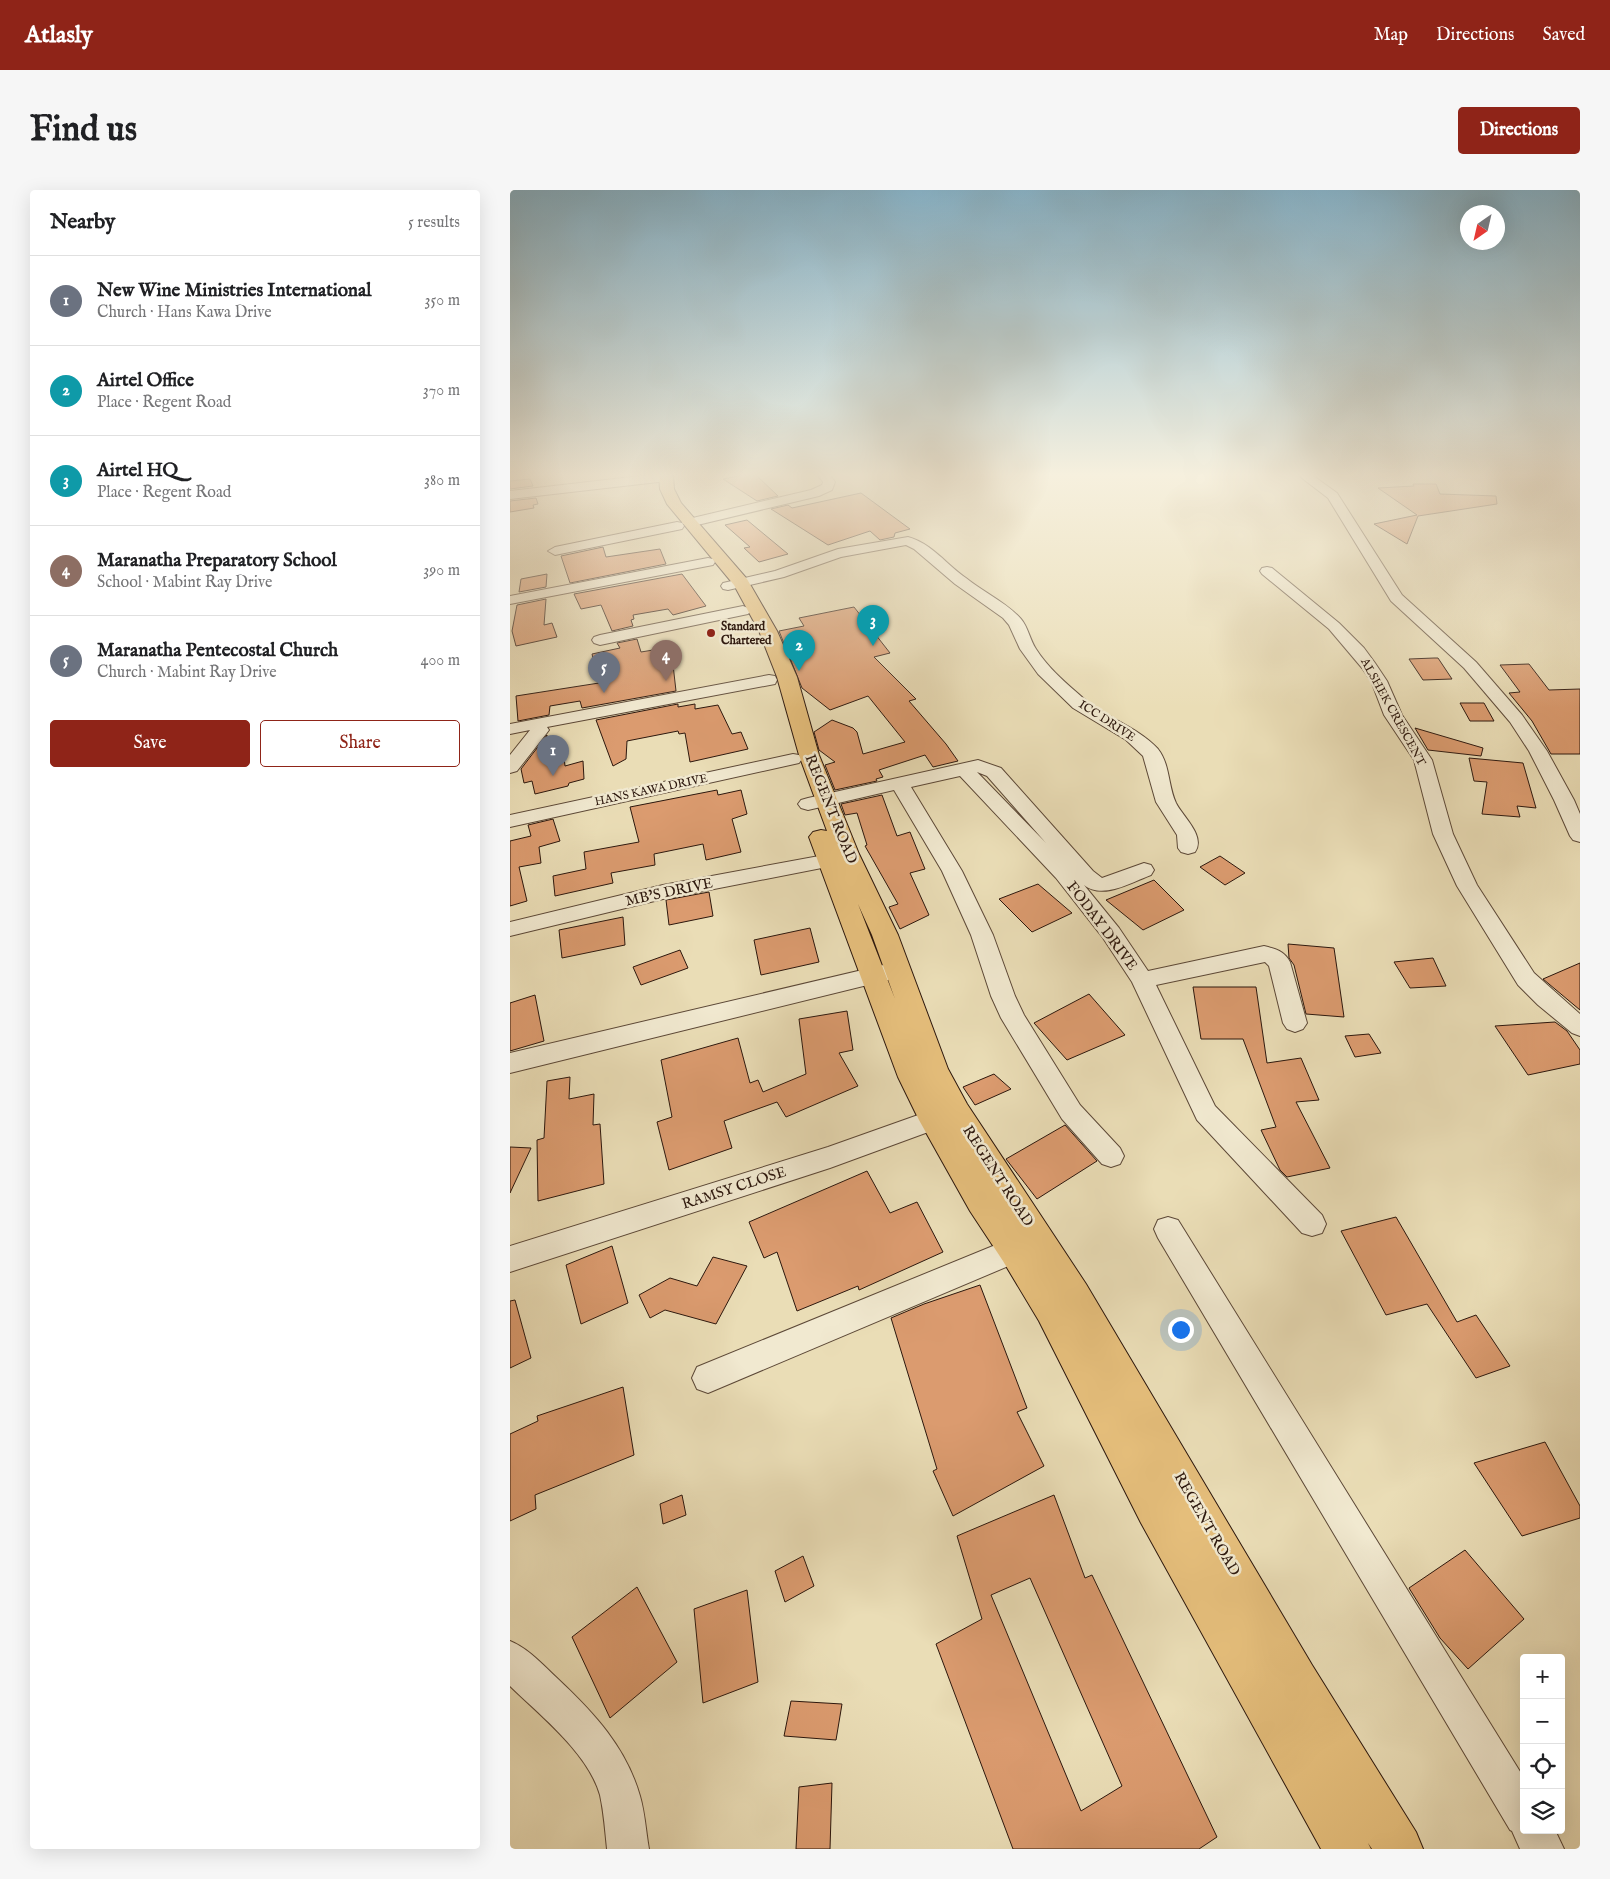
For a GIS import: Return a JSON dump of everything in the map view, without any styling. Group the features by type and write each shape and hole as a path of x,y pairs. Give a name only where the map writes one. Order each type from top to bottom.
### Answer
{"main road":[{"name":"REGENT ROAD","path":"702,552 708,562 757,608 764,639 769,680 793,759 847,854 899,970 928,1054 945,1116 981,1201 1015,1250 1051,1310 1125,1414"},
{"name":"REGENT ROAD","path":"708,552 734,585 743,611 764,639 787,677 809,755 830,860 912,1077 1004,1190 1030,1225 1069,1287 1125,1414 1189,1532 1347,1849"},
{"name":"REGENT ROAD","path":"1189,1532 1399,1849"}],"street":[{"name":"ICC DRIVE","path":"734,585 779,574 823,557 841,552"},
{"name":"ICC DRIVE","path":"927,552 960,581 1016,623 1028,649 1044,671 1073,699 1132,736 1151,752 1156,763 1166,802 1187,835 1188,848"},
{"path":"1368,552 1396,598 1484,680 1516,719 1538,751 1564,800 1580,836"},
{"path":"510,600 708,562"},
{"name":"ALSHEK CRESCENT","path":"1266,571 1334,626 1358,651 1369,666 1379,682 1394,715 1422,760 1446,841 1467,886 1526,979 1546,999 1580,1027"},
{"path":"600,640 743,611"},
{"path":"510,729 769,680"},
{"path":"510,767 540,730"},
{"name":"HANS KAWA DRIVE","path":"510,821 793,759"},
{"path":"817,802 978,766 994,772 1086,876 1096,884 1104,885 1144,870"},
{"name":"FODAY DRIVE","path":"965,770 1063,873 1111,934 1142,980 1206,1113 1312,1224"},
{"path":"900,784 952,872 982,936 1003,996 1013,1018 1072,1112 1111,1156"},
{"name":"MB'S DRIVE","path":"510,929 663,892 830,860"},
{"path":"1142,980 1264,954 1272,956 1279,962 1295,1023"},
{"path":"510,1063 899,970"},
{"name":"RAMSY CLOSE","path":"510,1259 830,1157 945,1116"},
{"path":"1168,1229 1520,1809"},
{"path":"708,1378 1015,1250"},
{"path":"510,1660 595,1746 611,1771 620,1796 628,1849"},
{"path":"1535,1834 1544,1849"}],"building":[{"path":"578,552 605,552 606,557 637,552 661,552 666,564 570,583 561,556"},
{"path":"749,552 786,552 788,554 759,562"},
{"path":"547,574 546,587 519,592 521,579"},
{"path":"682,574 706,606 673,615 668,609 633,615 634,619 631,620 633,626 612,631 601,605 581,609 574,594"},
{"path":"546,599 544,625 552,623 557,637 516,646 512,631 517,605"},
{"path":"854,607 890,653 874,657 916,699 909,701 958,761 933,767 925,755 879,770 883,777 876,779 877,781 835,790 825,765 835,762 819,750 814,732 832,720 853,728 857,732 863,754 905,742 868,696 830,710 802,688 779,631 804,626 799,618"},
{"path":"637,639 641,652 671,647 676,691 582,708 580,701 550,706 549,715 518,721 516,696 599,683 592,654 620,648 617,643"},
{"path":"1438,658 1452,679 1423,680 1409,659"},
{"path":"1529,664 1549,690 1580,689 1580,754 1551,754 1532,721 1509,693 1520,692 1500,665"},
{"path":"1460,703 1484,703 1494,721 1470,721"},
{"path":"678,704 678,707 695,704 695,709 718,705 732,734 741,732 748,749 690,762 685,733 679,734 678,731 627,741 626,759 613,766 596,720"},
{"path":"1415,728 1483,748 1481,756 1428,750"},
{"path":"547,735 546,744 562,740 565,766 583,761 584,779 569,783 568,786 535,794 532,781 524,783 521,769"},
{"path":"1469,758 1523,763 1536,808 1517,806 1520,817 1482,814 1487,782 1474,781"},
{"path":"717,790 718,795 741,790 747,814 732,819 741,852 706,860 703,844 654,854 655,865 611,873 613,883 555,896 553,876 586,869 584,852 639,842 630,807"},
{"path":"882,795 897,836 910,832 925,869 910,873 929,915 900,929 889,907 898,904 865,846 867,845 857,813 845,815 841,804"},
{"path":"553,819 560,841 539,847 541,863 519,867 527,901 510,906 510,841 531,836 528,825"},
{"path":"1220,856 1245,873 1225,885 1200,867"},
{"path":"1154,880 1184,910 1143,930 1106,900"},
{"path":"1038,884 1072,913 1032,932 999,899"},
{"path":"709,892 713,916 669,925 666,900"},
{"path":"623,917 625,945 562,958 559,930"},
{"path":"810,928 819,962 761,975 754,940"},
{"path":"1288,944 1334,948 1344,1017 1306,1014 1294,965 1289,958"},
{"path":"680,950 688,968 641,985 633,967"},
{"path":"1433,958 1446,986 1410,988 1394,962"},
{"path":"1580,963 1580,1010 1543,979"},
{"path":"1193,987 1256,987 1267,1063 1301,1058 1319,1100 1296,1102 1330,1168 1287,1177 1280,1170 1261,1130 1276,1127 1243,1039 1201,1039"},
{"path":"1089,994 1125,1035 1067,1060 1034,1023"},
{"path":"535,995 544,1041 510,1051 510,1003"},
{"path":"847,1011 853,1050 839,1053 858,1086 786,1117 777,1102 724,1121 732,1148 669,1170 657,1122 672,1117 661,1060 738,1038 750,1083 758,1080 763,1092 806,1074 799,1019"},
{"path":"1555,1022 1567,1031 1580,1050 1580,1064 1528,1075 1495,1026"},
{"path":"1369,1034 1381,1053 1355,1057 1345,1036"},
{"path":"994,1074 1011,1089 975,1105 963,1087"},
{"path":"570,1077 569,1099 594,1094 593,1125 600,1124 604,1184 538,1201 537,1140 544,1138 547,1081"},
{"path":"1065,1125 1097,1161 1037,1199 1006,1159"},
{"path":"510,1147 531,1148 510,1193"},
{"path":"867,1171 890,1213 917,1202 943,1252 859,1290 858,1286 797,1311 777,1252 764,1258 749,1222"},
{"path":"1396,1217 1457,1322 1476,1315 1510,1366 1476,1378 1427,1304 1386,1315 1341,1231"},
{"path":"612,1246 628,1303 581,1324 566,1265"},
{"path":"713,1257 747,1266 716,1324 665,1310 650,1318 639,1295 670,1278 697,1286"},
{"path":"980,1285 1027,1408 1017,1412 1044,1466 953,1516 933,1471 937,1469 891,1318 924,1304"},
{"path":"515,1300 531,1358 510,1368 510,1301"},
{"path":"623,1387 634,1455 535,1495 536,1509 510,1521 510,1434 538,1421 537,1416"},
{"path":"1545,1442 1580,1506 1580,1518 1522,1536 1474,1463"},
{"path":"682,1495 686,1515 663,1524 660,1504"},
{"path":"1054,1495 1085,1578 1092,1575 1217,1837 1199,1849 1013,1849 936,1644 982,1619 957,1536","holes":["1030,1578 1122,1786 1081,1811 991,1595"]},
{"path":"1465,1550 1524,1619 1468,1669 1440,1638 1409,1588"},
{"path":"803,1556 814,1586 785,1602 775,1571"},
{"path":"637,1587 677,1662 610,1718 572,1637"},
{"path":"747,1590 758,1682 703,1703 694,1609"},
{"path":"791,1701 842,1704 836,1740 784,1736"},
{"path":"832,1783 830,1849 796,1849 799,1787"}],"place":[{"name":"Standard Chartered","path":"711,633"},
{"name":"Airtel HQ","path":"873,646"},
{"name":"Airtel Office","path":"799,671"},
{"name":"Maranatha Preparatory School","path":"666,681"},
{"name":"Maranatha Pentecostal Church","path":"604,693"},
{"name":"New Wine Ministries International","path":"553,776"}]}
